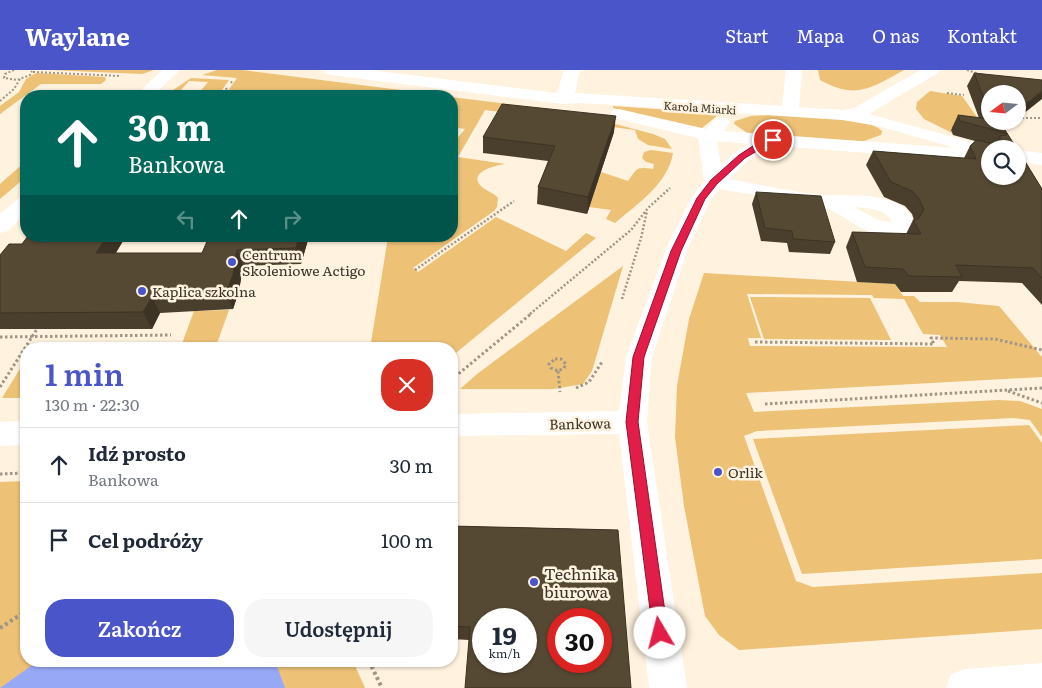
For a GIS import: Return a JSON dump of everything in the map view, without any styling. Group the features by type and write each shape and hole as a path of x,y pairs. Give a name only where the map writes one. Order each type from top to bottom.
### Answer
{"street":[{"path":"150,90 172,70"},
{"name":"Karola Miarki","path":"330,70 562,99 582,98 842,115 898,125 981,150"},
{"path":"562,99 568,91 572,70"},
{"path":"790,112 794,70"},
{"path":"842,115 859,112 932,70"},
{"path":"476,88 487,72"},
{"path":"893,92 900,113 898,125"},
{"name":"Karola Miarki","path":"562,99 579,105 709,135 949,154 981,153"},
{"path":"714,182 707,149 709,135 725,120 744,110"},
{"name":"Karola Miarki","path":"858,147 884,142 893,135 898,125"},
{"path":"668,688 632,422 639,357 678,246 701,198 714,182 742,156 773,140"},
{"path":"1026,157 1042,159"},
{"path":"714,182 824,201"},
{"path":"0,226 20,208"},
{"name":"Bankowa","path":"458,425 632,422"},
{"path":"0,434 20,433"},
{"path":"965,688 1042,682"}],"path":[{"path":"6,79 5,74 14,70"},
{"path":"967,70 983,76"},
{"path":"0,81 20,79 30,75 32,71 121,76"},
{"path":"0,101 9,95 20,79"},
{"path":"1026,118 1042,118"},
{"path":"458,374 630,230 648,208 675,184"},
{"path":"458,240 514,201"},
{"path":"620,305 641,238 648,208"},
{"path":"415,270 455,242"},
{"path":"29,342 37,329"},
{"path":"0,337 171,335"},
{"path":"755,342 934,344 932,338 994,339 1042,350"},
{"path":"552,392 584,386 596,374 605,352"},
{"path":"0,387 20,356"},
{"path":"561,359 566,364 564,368 558,371 550,368 549,364 551,361 561,359"},
{"path":"558,371 560,392"},
{"path":"765,404 1042,388"},
{"path":"1005,390 1042,404"},
{"path":"0,474 20,474"},
{"path":"0,628 20,615"},
{"path":"372,667 382,688"}],"shaded area":[{"path":"49,70 154,70 142,74"},
{"path":"217,70 242,70 400,90 229,90 237,78 202,75"},
{"path":"818,70 904,70 872,86 854,90 833,86 820,80"},
{"path":"36,73 105,77 106,80 101,84 41,84 33,90 20,90 26,79"},
{"path":"191,78 229,80 222,90 201,90 208,82 189,81 181,90 173,90"},
{"path":"20,90 20,99 0,114 0,106"},
{"path":"930,91 962,96 977,117 975,131 951,128 952,133 924,119 916,109 917,102"},
{"path":"458,98 566,111 653,134 665,139 672,149 648,145 638,139 635,130 485,110 458,157 458,138 465,129 458,128"},
{"path":"613,106 714,113 718,115 702,128 697,129 613,108"},
{"path":"770,115 862,122 882,131 881,135 864,141 852,142 749,134 734,124 735,121 751,116"},
{"path":"651,150 673,153 665,174 642,201 615,223 606,219 611,210 589,207 601,172 628,181 638,169 653,169 654,164 646,162 642,158 644,152"},
{"path":"458,157 505,164 485,170 478,177 481,186 498,198 497,207 458,236"},
{"path":"20,166 20,182 0,199 0,184"},
{"path":"496,217 566,251 586,233 596,238 458,351 458,342 371,342 387,242 450,242 413,268 418,272"},
{"path":"623,266 592,371 583,384 553,389 460,389 477,374"},
{"name":"Orlik","path":"704,273 895,284 903,296 914,296 920,302 957,302 999,306 1042,357 1042,377 746,393 754,412 999,400 1020,401 1042,409 1042,437 1030,420 1013,418 757,431 744,436 796,581 813,587 1042,573 1042,629 739,650 719,635 705,616 684,506 675,437 677,386 689,319","holes":["747,294 872,295 874,298 904,299 923,334 940,335 947,347 750,346 748,338 761,338"]},
{"path":"750,297 870,298 891,340 764,339"},
{"path":"229,310 218,342 183,342 194,311"},
{"path":"20,369 20,398 2,398"},
{"path":"1029,425 1042,443 1042,559 802,574 753,439"},
{"path":"20,481 20,667 356,667 365,688 0,688 0,482"}],"water":[{"path":"30,667 277,667 285,688 0,688"}],"building":[{"path":"974,73 1042,80 1042,91 1026,104 1026,85 981,85 981,91"},
{"path":"502,104 616,116 588,197 538,187 555,146 483,137"},
{"path":"958,115 981,118 981,126 960,121"},
{"path":"994,130 1005,130 1011,140 1000,140 1000,136 1007,135"},
{"path":"977,140 981,141 981,185 1026,185 1026,163 1042,189 1042,278 1033,268 956,265 962,277 909,276 903,269 865,267 852,232 921,234 913,220 918,219 924,210 919,199 912,191 891,182 873,151 976,159 970,146"},
{"path":"756,192 821,196 835,242 793,239 792,231 765,228"},
{"path":"24,242 103,242 96,253 202,253 207,242 298,242 296,248 237,250 233,275 226,293 152,297 143,312 0,313 0,255 9,244 22,244"},
{"name":"Technika biurowa","path":"458,526 618,530 631,688 465,688 470,627 458,626"}],"place":[{"name":"Centrum Skoleniowe Actigo","path":"232,262"},
{"name":"Kaplica szkolna","path":"142,291"},
{"name":"Orlik","path":"718,472"},
{"name":"Technika biurowa","path":"534,582"}],"route":[{"path":"660,633 632,422 639,357 676,251 701,198 714,182 742,156 773,140"}]}
